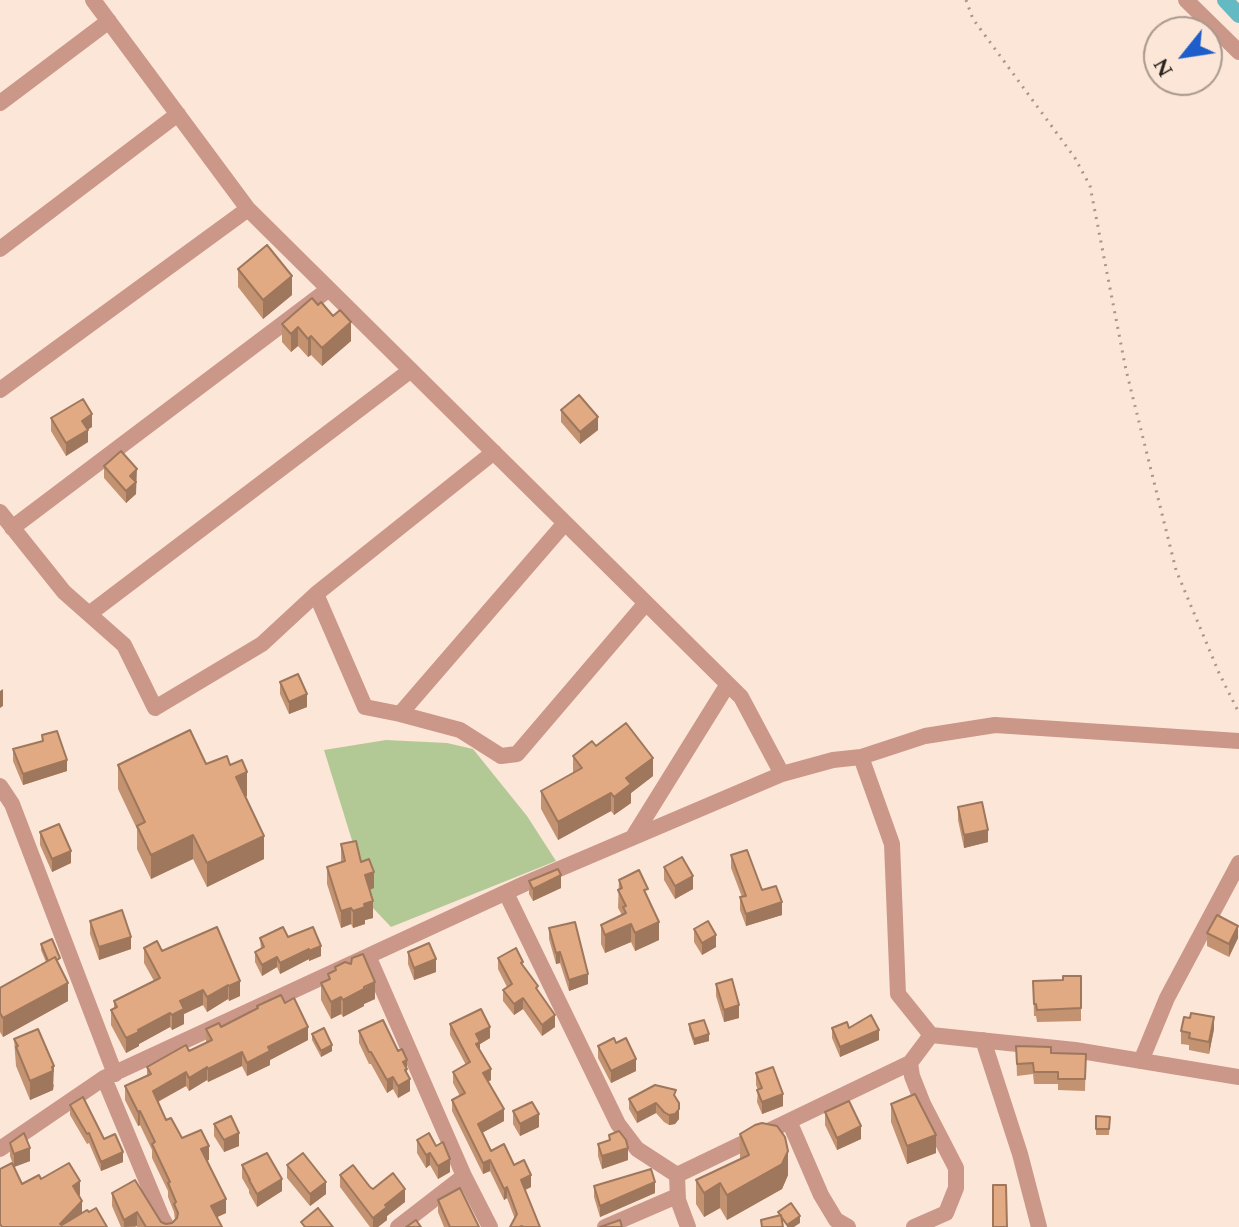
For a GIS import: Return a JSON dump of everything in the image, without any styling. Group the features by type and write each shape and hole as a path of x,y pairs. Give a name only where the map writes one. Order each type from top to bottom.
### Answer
{"street":[{"path":"93,0 248,209 741,697 782,774"},
{"path":"1186,0 1239,52"},
{"path":"0,103 109,21"},
{"path":"0,249 178,114"},
{"path":"0,390 248,209"},
{"path":"12,528 329,289"},
{"path":"89,614 411,370"},
{"path":"0,512 64,592 124,645 155,708 262,644 316,594 494,452"},
{"path":"400,714 565,523"},
{"path":"316,594 365,707 460,730 501,756 517,754 646,603"},
{"path":"633,837 728,684"},
{"path":"0,1149 110,1076 506,893 782,774 833,760 861,757 925,736 995,725 1239,741"},
{"path":"861,757 892,844 898,994 931,1035 1075,1050 1239,1077"},
{"path":"0,786 12,804 167,1227"},
{"path":"1141,1061 1167,998 1239,863"},
{"path":"506,893 618,1124 637,1149 677,1175"},
{"path":"369,958 464,1176 490,1227"},
{"path":"677,1175 910,1063 931,1035"},
{"path":"983,1040 1020,1154 1039,1227"},
{"path":"910,1063 923,1104 956,1168 956,1188 946,1213 914,1227"},
{"path":"789,1121 821,1195 836,1220 848,1227"},
{"path":"677,1175 677,1196 688,1227"},
{"path":"398,1227 464,1176"},
{"path":"605,1227 677,1196"}],"path":[{"path":"966,0 973,19 1075,158 1090,186 1126,370 1176,570 1239,713"}],"green space":[{"path":"386,740 447,743 473,749 527,816 556,861 391,927 373,908 324,750"}],"building":[{"path":"267,245 292,276 263,300 238,269"},
{"path":"312,298 318,305 321,302 333,316 340,310 351,322 322,348 311,336 308,339 298,327 291,334 282,324"},
{"path":"579,395 598,417 580,432 561,410"},
{"path":"83,399 92,414 82,421 88,430 66,443 51,418"},
{"path":"121,451 137,469 130,476 136,482 126,491 104,466"},
{"path":"298,674 307,694 289,702 280,682"},
{"path":"626,723 653,758 626,778 631,784 614,797 611,793 558,822 541,791 582,768 573,756 592,741 596,746"},
{"path":"190,730 206,764 227,756 230,765 242,760 247,772 236,777 264,836 207,863 193,835 151,855 137,826 145,822 118,765"},
{"path":"57,731 67,760 23,774 13,749 43,741 42,735"},
{"path":"982,802 988,830 964,835 958,807"},
{"path":"59,824 71,851 52,859 40,832"},
{"path":"356,841 361,862 369,859 374,872 365,875 373,901 353,911 351,908 341,911 327,867 345,861 341,844"},
{"path":"747,850 762,890 776,886 782,902 746,914 740,897 746,896 731,855"},
{"path":"682,857 693,876 675,886 664,867"},
{"path":"558,869 561,875 533,889 529,881"},
{"path":"639,870 648,889 644,890 659,922 635,933 631,924 605,935 601,925 626,913 618,890 622,888 619,880"},
{"path":"122,910 131,937 99,947 90,921"},
{"path":"1217,915 1238,926 1229,944 1207,933"},
{"path":"708,921 716,935 702,943 694,929"},
{"path":"575,922 588,974 569,980 560,952 556,953 549,928"},
{"path":"217,927 240,981 207,997 203,990 180,1001 184,1009 172,1015 170,1013 126,1038 111,1010 117,1007 114,1001 160,978 144,948 157,941 162,951"},
{"path":"283,927 288,937 313,927 321,946 280,963 277,957 262,965 255,952 264,947 260,938"},
{"path":"52,939 60,958 48,961 41,944"},
{"path":"429,943 436,959 414,968 408,952"},
{"path":"516,948 521,963 555,1015 542,1025 523,998 514,1004 503,990 512,984 498,958"},
{"path":"363,954 375,982 343,1000 341,997 331,1002 321,983 330,979 328,974 336,970 335,967 345,962 351,964 352,958"},
{"path":"55,957 68,983 3,1018 0,1013 0,988"},
{"path":"1063,976 1081,976 1081,1008 1037,1010 1033,981 1063,980"},
{"path":"732,979 739,1005 724,1010 716,984"},
{"path":"281,995 285,1003 294,998 308,1027 268,1047 270,1051 247,1063 242,1052 189,1078 186,1072 153,1091 166,1120 171,1118 182,1138 201,1130 209,1146 201,1149 226,1199 211,1206 222,1227 146,1227 137,1212 124,1220 112,1193 135,1180 161,1222 172,1223 178,1213 170,1182 152,1144 155,1142 125,1086 151,1074 147,1067 186,1045 189,1051 212,1040 206,1029 219,1023 221,1027"},
{"path":"481,1009 490,1027 476,1034 480,1042 476,1044 491,1069 483,1073 504,1109 478,1124 491,1151 504,1144 514,1165 524,1160 531,1175 521,1180 540,1227 510,1227 517,1214 507,1187 504,1189 490,1160 483,1163 452,1100 465,1093 453,1072 470,1062 450,1024"},
{"path":"1191,1013 1214,1017 1209,1042 1189,1038 1190,1033 1181,1031 1184,1017 1190,1018"},
{"path":"871,1015 879,1030 840,1047 832,1028 847,1022 849,1028"},
{"path":"383,1020 398,1051 402,1049 407,1060 403,1062 410,1079 398,1086 393,1077 387,1080 359,1031"},
{"path":"704,1020 709,1034 694,1039 689,1024"},
{"path":"324,1028 332,1045 321,1051 312,1034"},
{"path":"38,1029 54,1066 53,1071 30,1081 14,1039"},
{"path":"614,1038 616,1043 626,1038 636,1059 611,1071 598,1046"},
{"path":"1016,1046 1051,1047 1051,1053 1086,1054 1085,1079 1058,1079 1058,1072 1034,1072 1033,1063 1017,1064"},
{"path":"773,1067 783,1094 762,1102 757,1090 762,1088 756,1073"},
{"path":"655,1085 676,1090 674,1095 679,1109 675,1114 669,1115 656,1103 637,1113 629,1099"},
{"path":"915,1094 936,1135 907,1146 891,1104"},
{"path":"83,1097 104,1139 115,1134 123,1152 101,1162 89,1133 70,1105"},
{"path":"849,1101 861,1126 837,1138 825,1112"},
{"path":"532,1102 539,1114 520,1124 513,1111"},
{"path":"231,1116 239,1133 224,1140 214,1124"},
{"path":"1096,1116 1110,1117 1109,1129 1096,1129"},
{"path":"762,1123 777,1126 785,1137 788,1151 782,1164 727,1195 720,1183 704,1193 696,1180 749,1155 740,1134"},
{"path":"619,1131 628,1148 602,1156 598,1144 610,1140 609,1135"},
{"path":"24,1133 30,1148 14,1154 10,1143"},
{"path":"429,1133 436,1146 443,1142 450,1159 438,1166 430,1153 426,1155 417,1140"},
{"path":"267,1153 282,1179 257,1194 242,1165"},
{"path":"303,1153 326,1182 310,1194 287,1165"},
{"path":"12,1163 22,1184 39,1175 41,1179 69,1163 80,1181 73,1186 82,1201 60,1224 96,1208 107,1227 2,1227 0,1169"},
{"path":"353,1165 373,1189 393,1173 405,1189 373,1218 340,1175"},
{"path":"651,1169 655,1182 600,1206 594,1186"},
{"path":"993,1185 1006,1185 1007,1227 993,1227"},
{"path":"460,1188 479,1227 450,1227 438,1200"},
{"path":"791,1203 800,1216 787,1225 778,1212"},
{"path":"318,1208 333,1227 305,1227 301,1222"},
{"path":"781,1215 783,1227 762,1227 761,1220"},
{"path":"416,1220 421,1227 406,1227"},
{"path":"620,1220 622,1227 600,1227"}],"waterway":[{"path":"1225,0 1239,15"}]}
